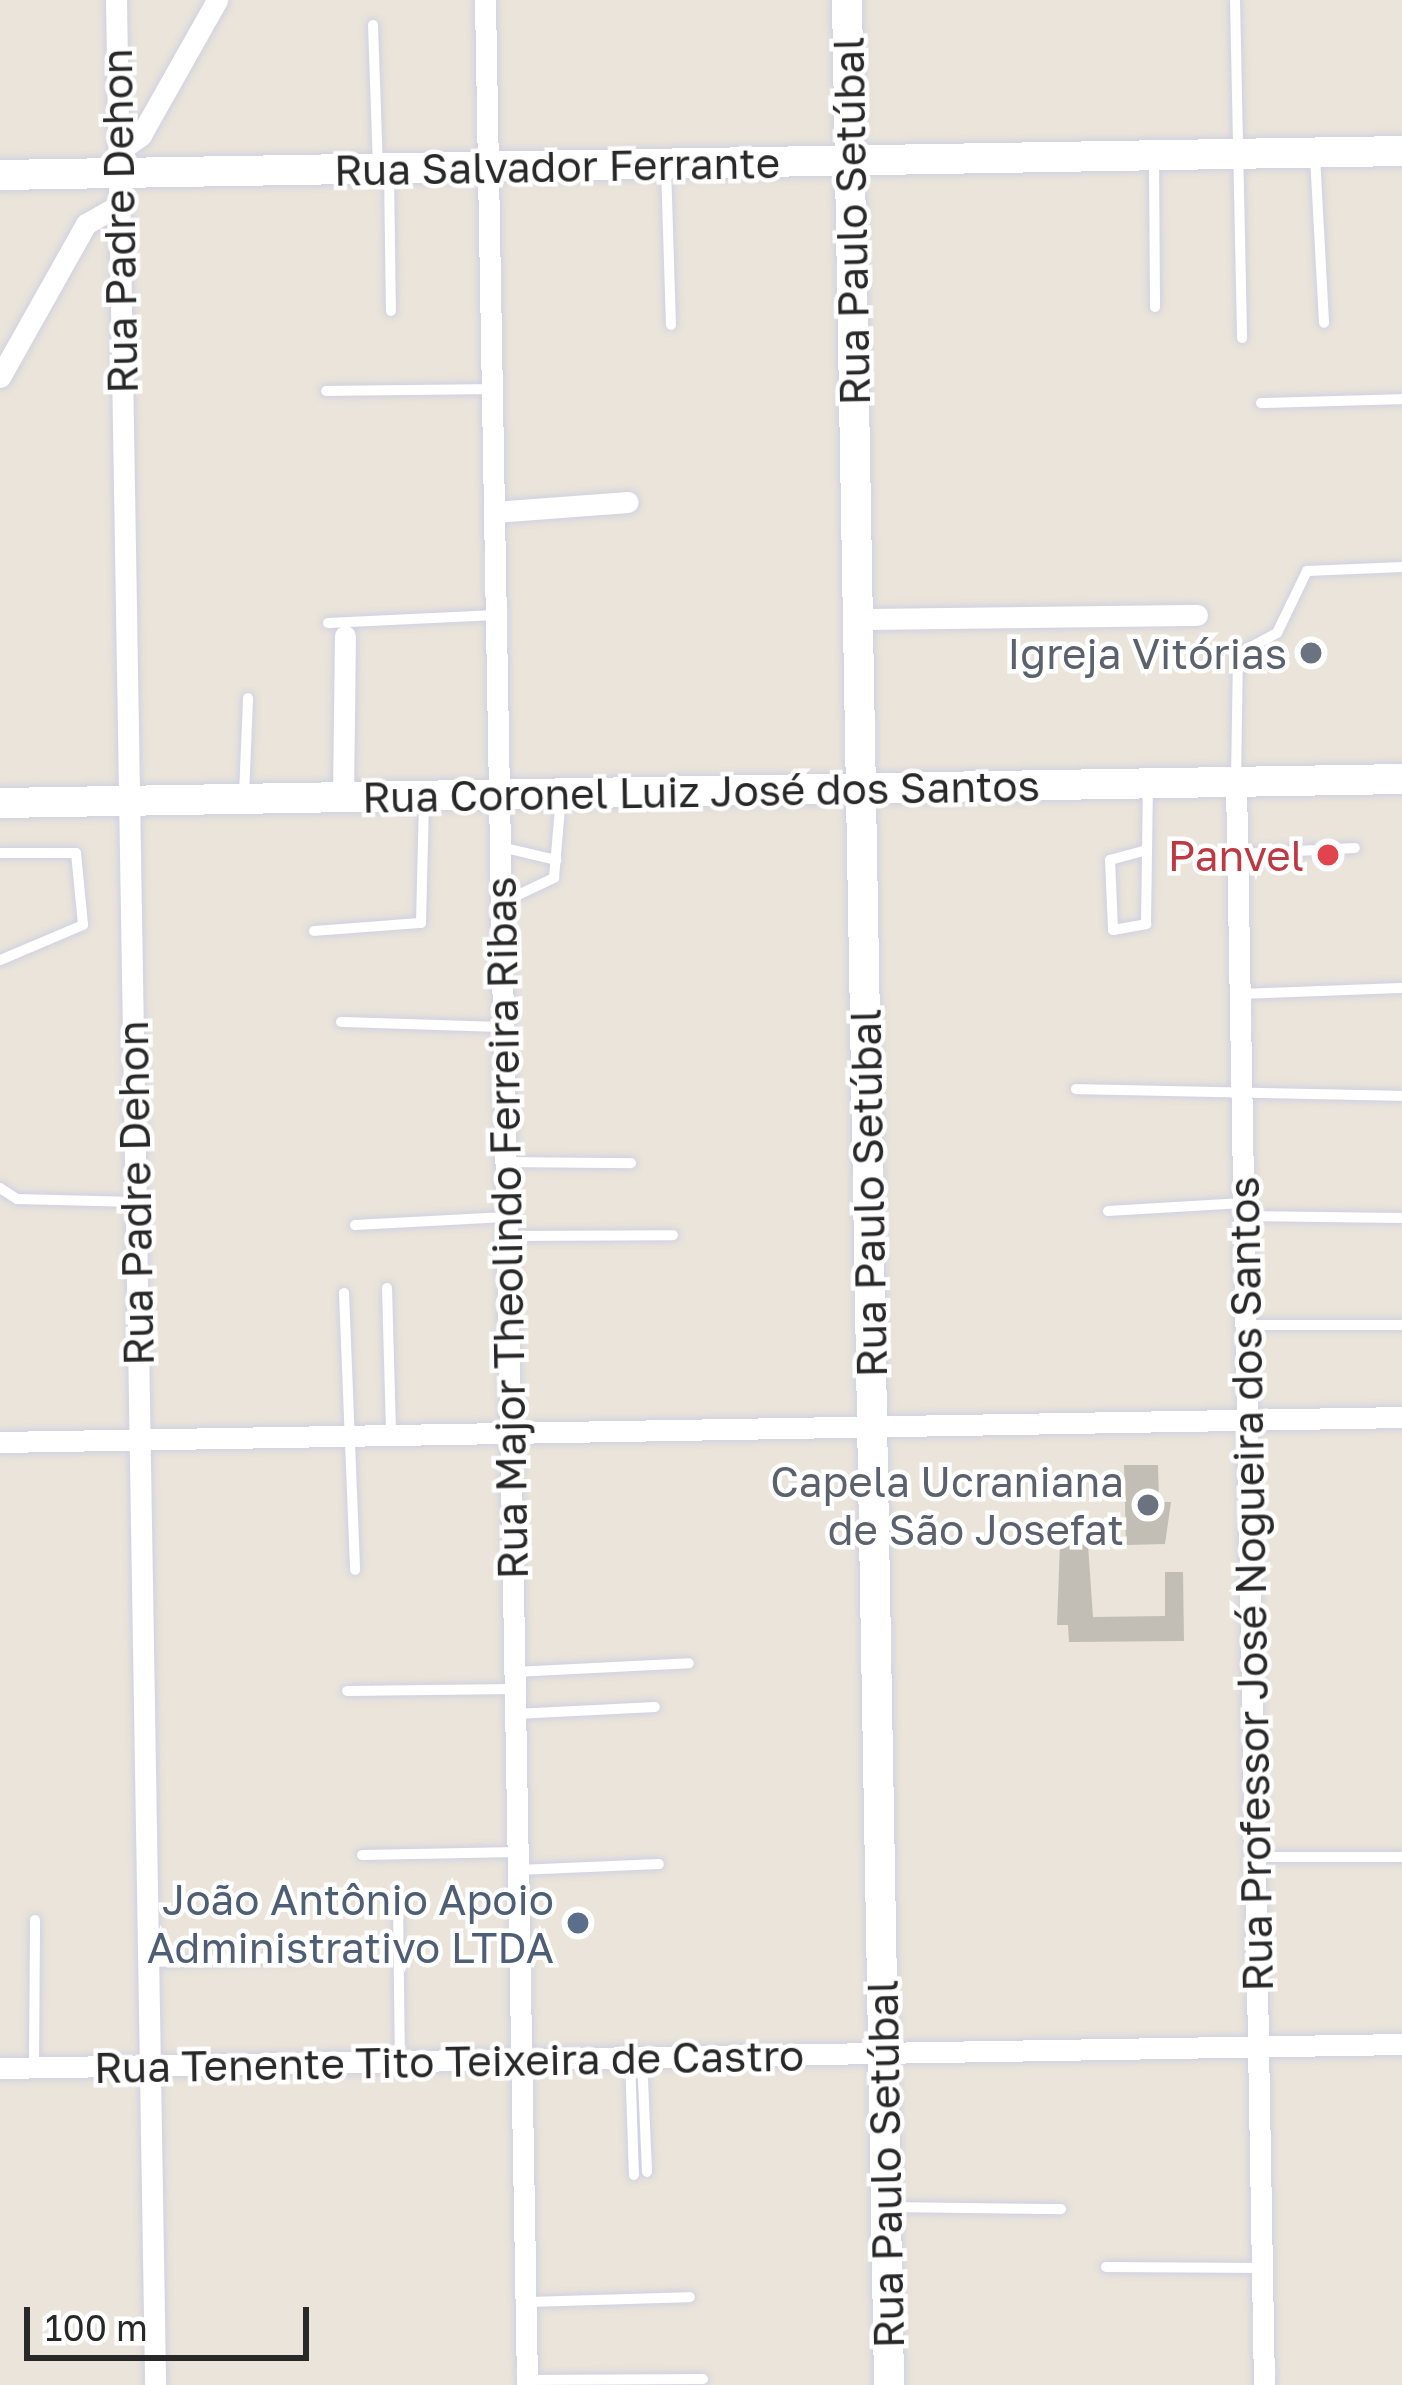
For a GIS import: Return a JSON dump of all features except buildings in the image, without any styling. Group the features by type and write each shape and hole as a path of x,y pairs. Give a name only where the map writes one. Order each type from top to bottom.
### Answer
{"main road":[{"name":"Rua Paulo Setúbal","path":"847,0 889,2385"},
{"name":"Rua Salvador Ferrante","path":"0,176 118,163 383,169 1402,151"},
{"name":"Rua Coronel Luiz José dos Santos","path":"0,802 1402,779"}],"street":[{"name":"Rua Padre Dehon","path":"116,0 155,2385"},
{"path":"118,163 141,135 217,0"},
{"name":"Rua Major Theolindo Ferreira Ribas","path":"485,0 527,2383"},
{"path":"0,376 86,224 119,205"},
{"path":"494,512 628,502"},
{"path":"858,620 1197,615"},
{"path":"336,630 343,797"},
{"name":"Rua Professor José Nogueira dos Santos","path":"1236,782 1264,2385"},
{"path":"0,1442 1402,1418"},
{"name":"Rua Tenente Tito Teixeira de Castro","path":"0,2068 1402,2044"}],"lane":[{"path":"1235,0 1242,338"},
{"path":"373,25 391,311"},
{"path":"1315,152 1324,323"},
{"path":"1154,155 1155,307"},
{"path":"666,164 671,325"},
{"path":"326,391 492,389"},
{"path":"1261,404 1402,399"},
{"path":"1236,782 1238,654 1277,633 1307,571 1402,567"},
{"path":"336,630 496,615"},
{"path":"244,798 248,698"},
{"path":"1147,850 1110,860 1113,930 1146,924 1148,784"},
{"path":"501,903 548,886 556,860 561,793"},
{"path":"314,931 421,923 424,796"},
{"path":"500,847 556,860"},
{"path":"1237,854 1355,848"},
{"path":"0,853 76,854 83,925 0,960"},
{"path":"1239,994 1402,988"},
{"path":"340,1022 503,1027"},
{"path":"1076,1089 1402,1096"},
{"path":"505,1162 631,1163"},
{"path":"0,1188 38,1202 136,1202"},
{"path":"1108,1211 1243,1210 1402,1218"},
{"path":"356,1225 673,1235"},
{"path":"387,1288 391,1436"},
{"path":"344,1293 355,1570"},
{"path":"1245,1325 1402,1325"},
{"path":"346,1690 688,1663"},
{"path":"515,1714 655,1707"},
{"path":"362,1855 659,1864"},
{"path":"1254,1857 1402,1857"},
{"path":"398,1903 400,2062"},
{"path":"34,2068 35,1920"},
{"path":"148,1963 304,1957"},
{"path":"636,2057 641,2174"},
{"path":"886,2207 1061,2209"},
{"path":"1106,2267 1262,2268"},
{"path":"525,2302 690,2296"},
{"path":"527,2383 703,2379"}],"place":[{"name":"Igreja Vitórias","path":"1311,653"},
{"name":"Panvel","path":"1328,855"},
{"name":"Capela Ucraniana de São Josefat","path":"1148,1505"},
{"name":"João Antônio Apoio Administrativo LTDA","path":"578,1923"}]}
